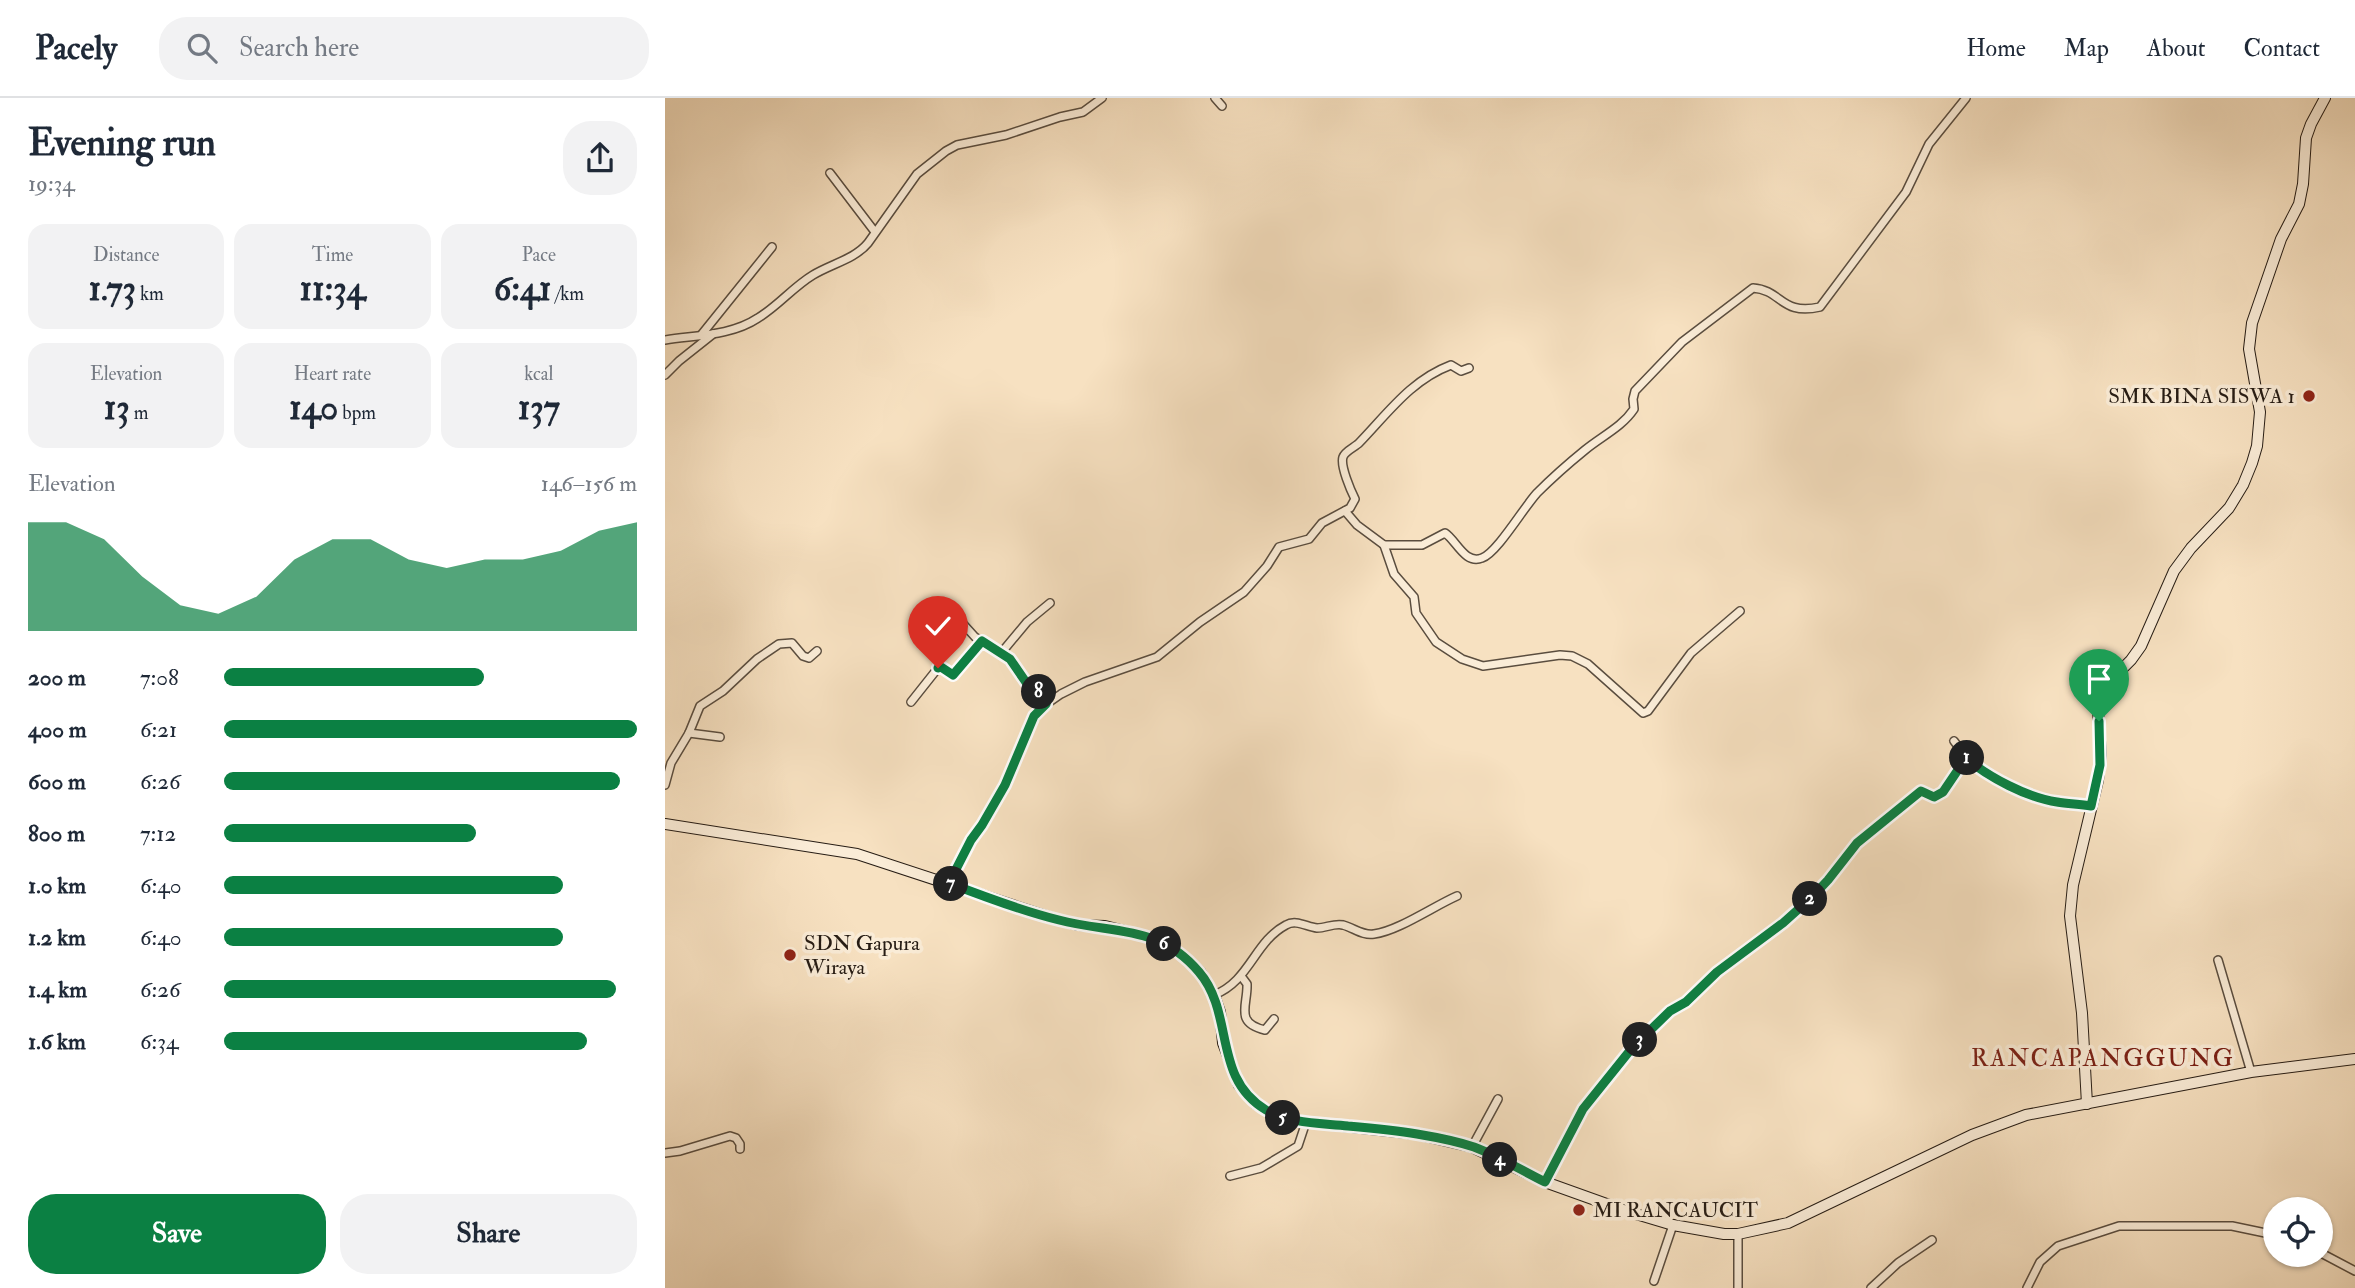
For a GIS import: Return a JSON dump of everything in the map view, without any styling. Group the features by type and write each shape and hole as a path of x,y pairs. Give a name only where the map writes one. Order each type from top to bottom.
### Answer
{"main road":[{"path":"2087,1104 2082,1013 2070,916 2073,885 2100,765 2100,699 2110,681 2141,646 2174,570 2229,508 2252,463 2257,446 2260,412 2249,349 2252,323 2281,239 2299,204 2306,138 2325,98"},
{"path":"665,824 827,848 878,860 1055,919 1078,925 1105,926 1152,938 1177,951 1201,973 1220,1012 1223,1043 1239,1085 1247,1096 1280,1117 1390,1130 1472,1147 1545,1182 1673,1225 1738,1234 1788,1223 1984,1131 2026,1115 2251,1072 2355,1059"}],"street":[{"path":"665,340 714,334 743,327 761,317 799,284 864,248 917,174 946,150 1083,112 1102,98"},
{"path":"1215,98 1222,106"},
{"path":"1345,511 1369,536 1384,545 1422,545 1445,533 1466,555 1475,559 1482,558 1495,547 1536,494 1586,449 1629,416 1634,409 1635,391 1682,342 1743,295 1753,288 1763,289 1792,308 1805,311 1820,307 1906,192 1929,144 1966,98"},
{"path":"830,173 875,232"},
{"path":"701,335 772,247"},
{"path":"665,375 714,334"},
{"path":"949,883 971,840 1005,785 1034,716 1046,704 1085,682 1157,657 1200,622 1244,592 1267,566 1279,547 1309,539 1322,523 1345,511 1355,502 1343,464 1346,453 1361,441 1371,427 1418,383 1451,365 1461,371 1469,368"},
{"path":"1384,545 1394,574 1414,597 1416,612 1436,642 1453,654 1483,666 1560,655 1572,656 1597,671 1643,713 1648,711 1691,653 1740,611"},
{"path":"1002,652 1027,622 1050,603"},
{"path":"955,615 969,632 1002,652 1021,672 1032,691 1039,692 1046,704"},
{"path":"911,702 938,668 941,667 953,675 982,641"},
{"path":"665,785 671,763 689,733 700,706 723,691 749,665 779,644 792,643 803,656 809,658 817,651"},
{"path":"689,733 720,737"},
{"path":"1954,741 1966,758 1976,766 2015,789 2055,802 2091,806"},
{"path":"1545,1182 1583,1109 1646,1034 1670,1011 1686,1002 1717,972 1783,923 1812,897 1857,843 1877,826 1921,791 1934,797 1941,794 1966,758"},
{"path":"1214,995 1228,989 1257,953 1286,925 1298,923 1318,928 1341,925 1362,933 1374,934 1457,896"},
{"path":"2218,960 2251,1072"},
{"path":"1241,976 1247,984 1243,1003 1246,1018 1251,1024 1265,1030 1275,1019"},
{"path":"1472,1147 1498,1099"},
{"path":"1230,1176 1261,1168 1298,1146 1306,1122"},
{"path":"665,1153 730,1136 736,1138 740,1149"},
{"path":"1654,1281 1673,1225"},
{"path":"2027,1288 2040,1262 2058,1246 2119,1226 2232,1226 2263,1232"},
{"path":"1738,1234 1738,1288"},
{"path":"1871,1288 1898,1263 1932,1240"},
{"path":"2333,1259 2355,1270"}],"place":[{"name":"SMK BINA SISWA 1","path":"2309,396"},
{"name":"SDN Gapura Wiraya","path":"790,955"},
{"name":"MI RANCAUCIT","path":"1579,1210"}],"district":[{"name":"RANCAPANGGUNG","path":"2103,1058"}],"route":[{"path":"938,668 941,667 953,675 982,641 1010,659 1032,691 1039,692 1046,704 1034,716 1005,785 971,840 949,883 1055,919 1078,925 1105,926 1152,938 1177,951 1201,973 1214,995 1220,1012 1223,1043 1239,1085 1247,1096 1268,1111 1280,1117 1306,1122 1376,1128 1446,1140 1485,1152 1545,1182 1583,1109 1632,1048 1670,1011 1686,1002 1717,972 1783,923 1812,897 1857,843 1877,826 1921,791 1934,797 1941,794 1966,758 2015,789 2055,802 2091,806 2100,765 2099,721"}]}
